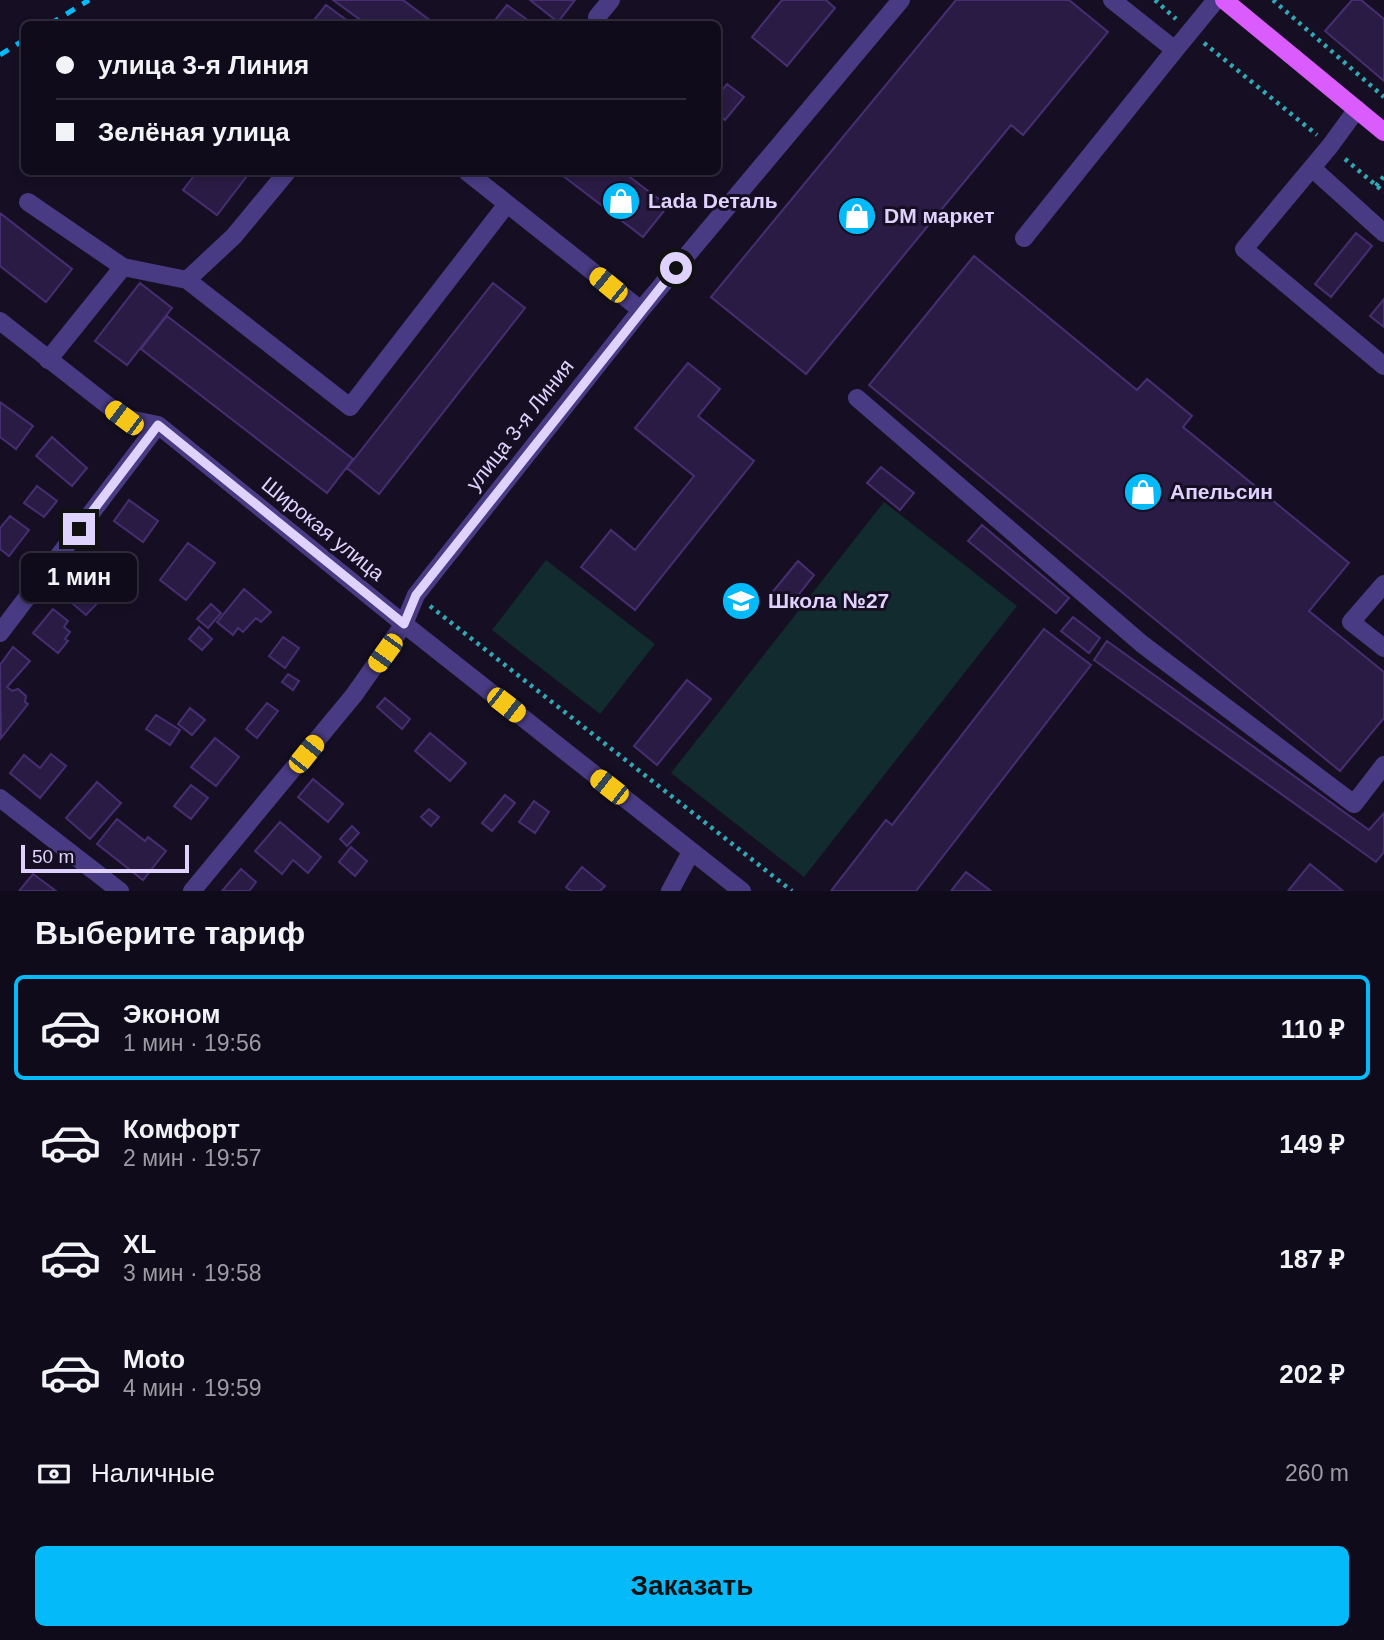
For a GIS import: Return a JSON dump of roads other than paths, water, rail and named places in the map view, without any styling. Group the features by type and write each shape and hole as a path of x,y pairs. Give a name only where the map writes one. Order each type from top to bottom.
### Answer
{"main road":[{"path":"1224,0 1384,132"}],"street":[{"path":"597,17 611,0"},
{"name":"улица 3-я Линия","path":"192,891 354,695 404,624 416,595 641,310 901,0"},
{"path":"1112,0 1175,50"},
{"path":"1024,238 1216,0"},
{"path":"1357,109 1330,146 1244,249 1384,366"},
{"path":"1312,168 1384,233"},
{"path":"187,280 234,236 285,175"},
{"path":"471,175 641,310"},
{"path":"27,202 123,267 187,280 350,407 506,204"},
{"path":"48,360 123,267"},
{"name":"Широкая улица","path":"0,321 124,418 158,425 404,624 742,891"},
{"path":"857,398 1142,644 1353,804 1384,765"},
{"path":"0,633 158,425"},
{"path":"1384,584 1351,622 1384,648"},
{"path":"0,798 120,891"},
{"path":"670,891 691,852"}],"railway":[{"path":"55,21 89,0"},
{"path":"0,55 21,42"}],"place":[{"name":"Lada Dеталь","path":"621,201"},
{"name":"DM маркет","path":"857,216"},
{"name":"Апельсин","path":"1143,492"},
{"name":"Школа №27","path":"741,601"}]}
